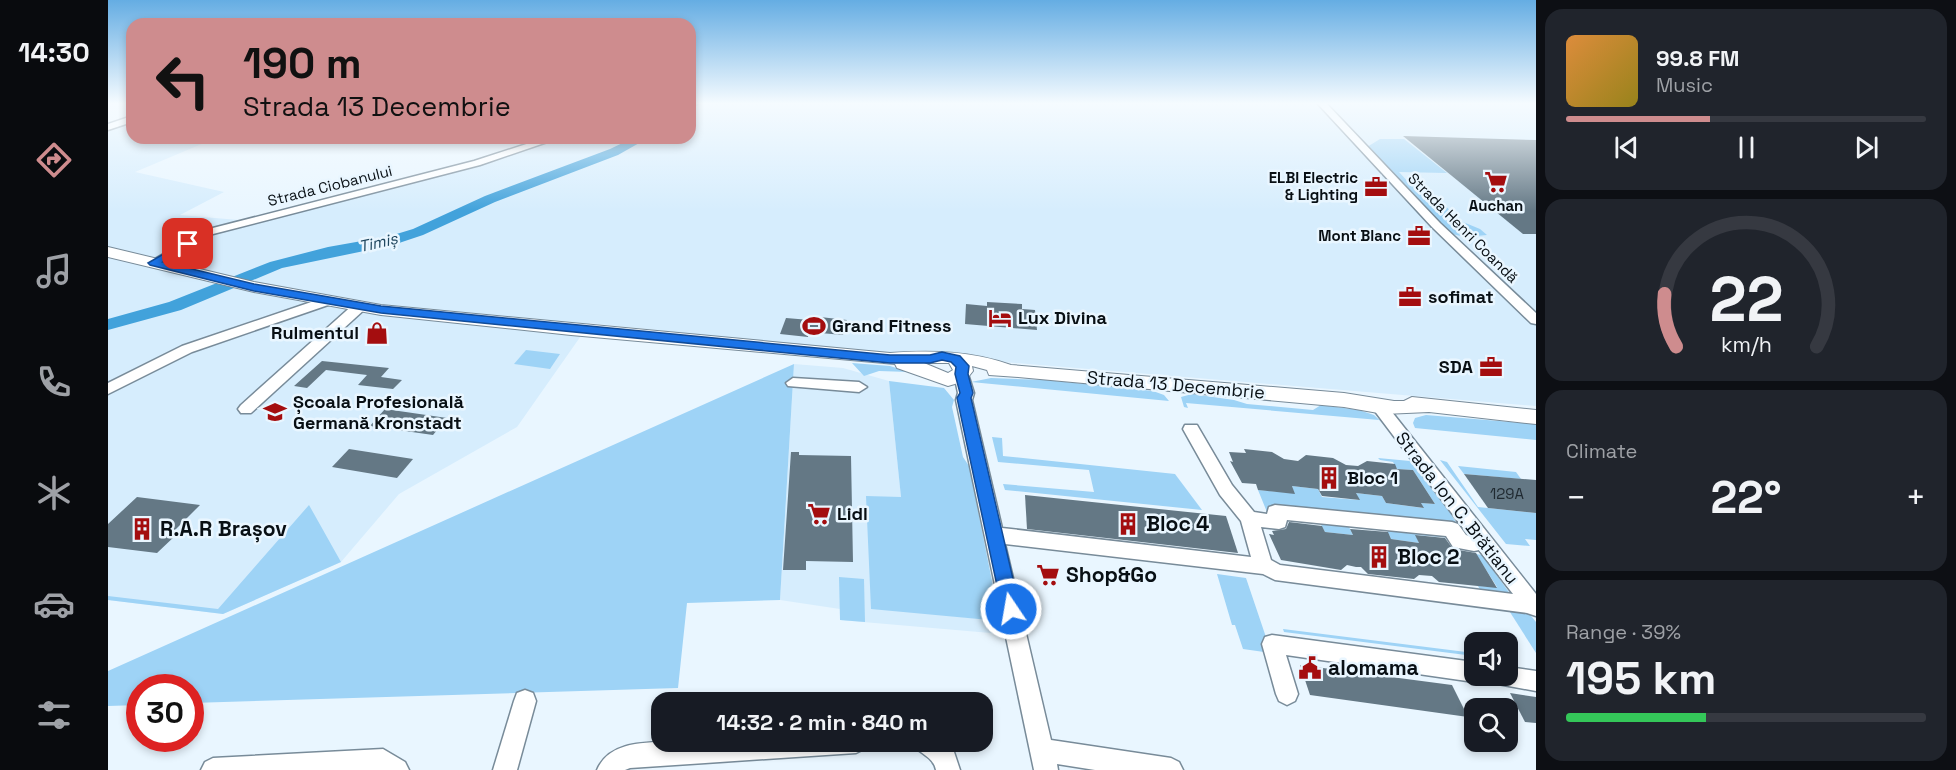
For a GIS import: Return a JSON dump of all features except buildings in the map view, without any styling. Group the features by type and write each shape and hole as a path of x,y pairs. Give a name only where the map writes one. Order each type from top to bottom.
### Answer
{"main road":[{"path":"108,252 254,287 360,306 571,330 890,359 933,369"},
{"name":"Strada 13 Decembrie","path":"933,369 956,378 960,368 1007,370 1344,400 1407,409 1424,407"},
{"name":"Strada 13 Decembrie","path":"1344,400 1360,398 1402,401 1424,407 1536,417"}],"street":[{"name":"Strada Henri Coandă","path":"1355,139 1436,225 1536,320"},
{"name":"Strada Ciobanului","path":"154,263 209,232 477,163 536,144"},
{"path":"108,389 161,359 326,301"},
{"path":"246,409 360,306"},
{"path":"960,368 966,393 964,398 1044,760 1171,770"},
{"path":"933,369 964,398"},
{"path":"793,382 859,387"},
{"name":"Strada Ion C. Brătianu","path":"1379,406 1532,600"},
{"path":"1191,429 1226,490 1249,519 1263,566"},
{"path":"1249,519 1279,522 1275,512 1452,529 1460,542 1474,544"},
{"path":"994,535 1263,566 1275,572 1297,575 1532,600"},
{"path":"1287,694 1272,644 1464,671"},
{"path":"1518,678 1536,681"},
{"path":"505,770 525,701"},
{"path":"609,770 615,762 629,756 690,752"},
{"path":"940,752 947,759 948,770"},
{"path":"213,770 383,761 398,770"}],"shaded area":[{"path":"108,139 126,139 126,144 202,144 135,172 224,192 180,215 261,222 477,166 541,144 696,144 696,139 1536,139 1536,406 798,345 590,323 517,427 399,494 341,562 223,614 108,600"},
{"path":"1380,139 1404,139 1447,173 1399,172 1410,184 1432,194 1463,222 1480,229 1487,235 1465,237 1452,234 1367,147"},
{"path":"526,350 560,354 550,369 514,364"},
{"path":"852,363 890,366 909,372 879,371 864,376"},
{"path":"794,364 843,368 889,381 913,612 1000,621 1002,634 840,620 840,609 780,600"},
{"path":"794,364 780,600 687,603 678,688 204,703 204,674 126,674 126,705 108,706 108,671"},
{"path":"991,378 1046,380 1153,391 1164,395 1169,401 971,382"},
{"path":"889,381 944,388 954,400 952,407 963,457 969,466 1000,621 871,609 866,496 901,497"},
{"path":"1192,394 1247,404 1313,410 1321,405 1359,410 1374,415 1388,428 1379,420 1186,403 1188,408 1184,407 1181,397"},
{"path":"1426,415 1536,424 1536,440 1415,428 1413,423 1415,418"},
{"path":"992,437 1002,438 1003,456 1175,474 1202,510 1005,490 1003,484 1094,492 1089,470 998,462"},
{"path":"1405,453 1416,463 1413,464 1449,511 1470,545 1453,538 1416,535 1419,543 1391,539 1387,531 1349,527 1353,535 1325,532 1320,523 1269,517 1258,490 1294,493 1292,486 1318,489 1322,497 1359,500 1356,493 1382,496 1386,503 1423,508 1421,503 1435,504 1413,470 1397,469 1393,462 1378,458 1410,461"},
{"path":"1440,460 1447,462 1478,507 1536,513 1536,540 1525,539 1530,546 1506,544"},
{"path":"1458,466 1516,472 1521,479 1464,474"},
{"path":"309,505 341,562 223,614 108,600 108,596 218,609"},
{"path":"1476,554 1482,555 1511,595 1481,591 1478,586 1497,587"},
{"path":"1217,574 1246,578 1270,649 1264,652 1243,649 1235,625 1232,625"},
{"path":"839,577 864,579 865,622 840,620"},
{"path":"1508,609 1527,611 1536,622 1536,653"},
{"path":"1283,629 1464,652 1464,655 1284,632"}],"waterway":[{"name":"Timiș","path":"108,325 175,306 276,265 328,252 393,240 418,232 490,199 630,144"}],"place":[{"name":"Auchan","path":"1496,182"},
{"name":"ELBI Electric & Lighting","path":"1376,187"},
{"name":"Mont Blanc","path":"1419,236"},
{"name":"sofimat","path":"1410,297"},
{"name":"Lux Divina","path":"1000,318"},
{"name":"Grand Fitness","path":"814,326"},
{"name":"Rulmentul","path":"377,333"},
{"name":"SDA","path":"1491,367"},
{"name":"Școala Profesională Germană Kronstadt","path":"275,412"},
{"name":"Bloc 1","path":"1329,478"},
{"name":"Lidl","path":"819,514"},
{"name":"Bloc 4","path":"1128,524"},
{"name":"R.A.R Brașov","path":"142,529"},
{"name":"Bloc 2","path":"1379,557"},
{"name":"Shop&Go","path":"1048,575"},
{"name":"alomama","path":"1310,668"}],"route":[{"path":"188,244 154,263 254,287 381,310 496,323 890,359 930,359 936,356 955,358 963,366 961,374 966,393 964,398 1011,609"}]}
